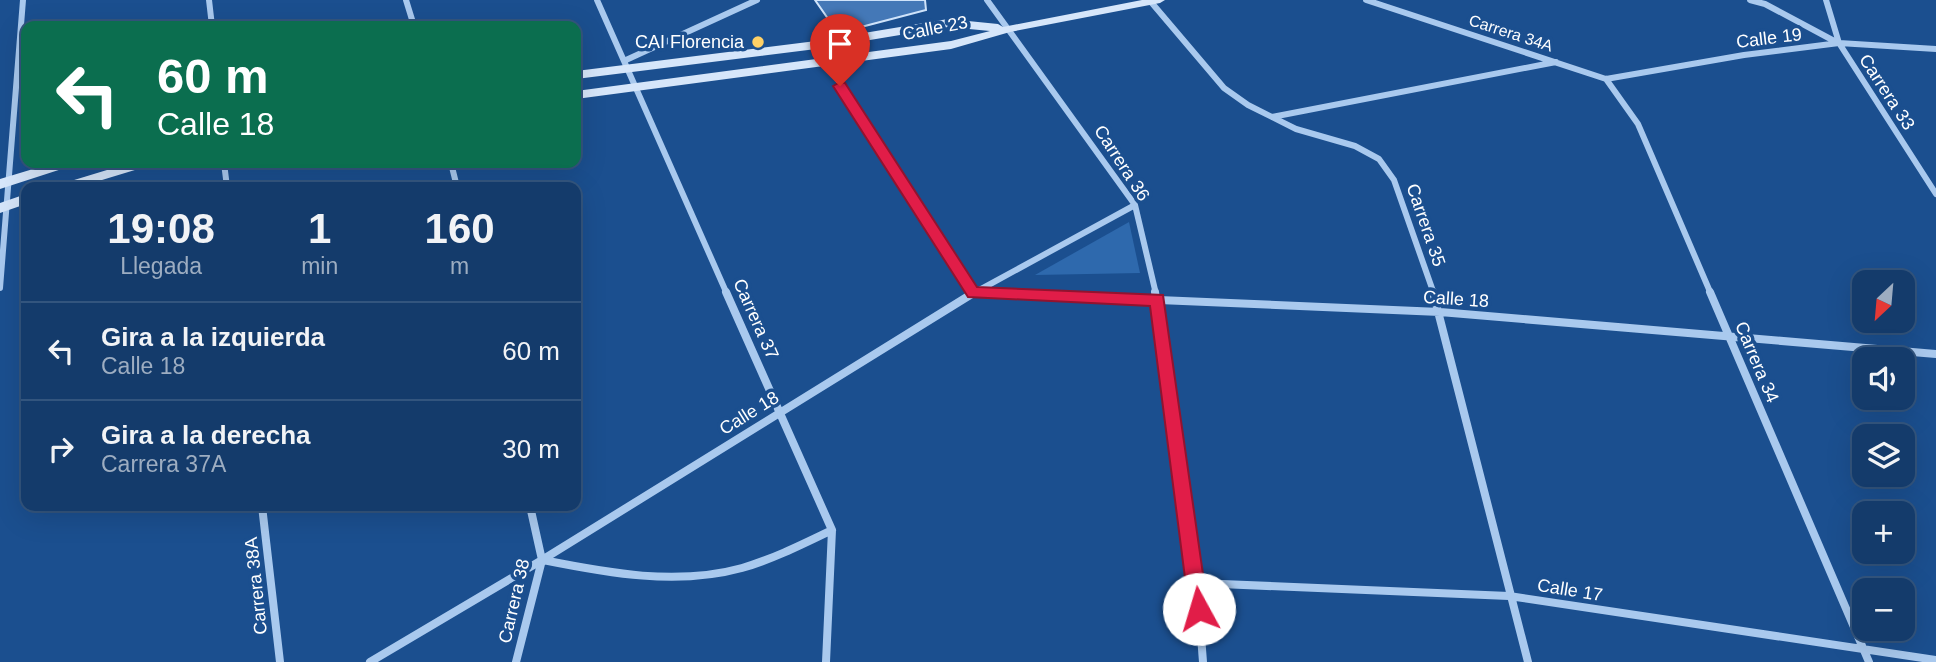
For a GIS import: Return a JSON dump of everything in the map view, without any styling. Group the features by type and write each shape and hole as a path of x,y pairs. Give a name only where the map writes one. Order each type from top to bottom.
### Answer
{"street":[{"path":"0,288 4,182 23,0"},
{"path":"209,0 211,21"},
{"path":"406,0 412,21"},
{"name":"Carrera 37","path":"597,0 628,64 832,530 826,662"},
{"path":"628,64 757,0"},
{"name":"Carrera 36","path":"987,0 1135,205 1157,300 1196,583 1203,662"},
{"name":"Carrera 34A","path":"1366,0 1606,79"},
{"path":"1750,0 1765,4 1839,43"},
{"name":"Carrera 33","path":"1826,0 1839,43 1936,194"},
{"name":"Calle 23","path":"581,95 951,45 1009,29 1155,1"},
{"name":"Carrera 35","path":"1155,1 1224,88 1270,117 1296,129 1354,146 1379,159 1394,180 1440,312 1509,596 1528,662"},
{"name":"Calle 23","path":"581,74 628,64 816,45 948,23 1009,29"},
{"name":"Calle 19","path":"1606,79 1744,55 1839,43 1936,49"},
{"path":"816,45 973,293"},
{"path":"1270,117 1556,62"},
{"name":"Carrera 34","path":"1606,79 1623,99 1638,124 1869,662"},
{"path":"4,182 50,168"},
{"path":"81,182 128,168"},
{"path":"3,207 21,202"},
{"name":"Calle 18","path":"370,662 542,560 973,293 1135,205"},
{"name":"Calle 18","path":"973,293 1440,312 1936,354"},
{"name":"Carrera 38A","path":"263,511 280,662"},
{"name":"Carrera 38","path":"516,662 542,560 531,511"},
{"path":"542,560 612,573 696,576 733,571 768,559 832,530"},
{"name":"Calle 17","path":"1196,583 1509,596 1936,660"}],"shaded area":[{"path":"1129,222 1140,273 1035,275"}],"building":[{"path":"815,0 925,0 926,10 838,33"}],"place":[{"name":"CAI Florencia","path":"758,42"}],"route":[{"path":"840,86 973,293 1157,300 1199,609"}]}
